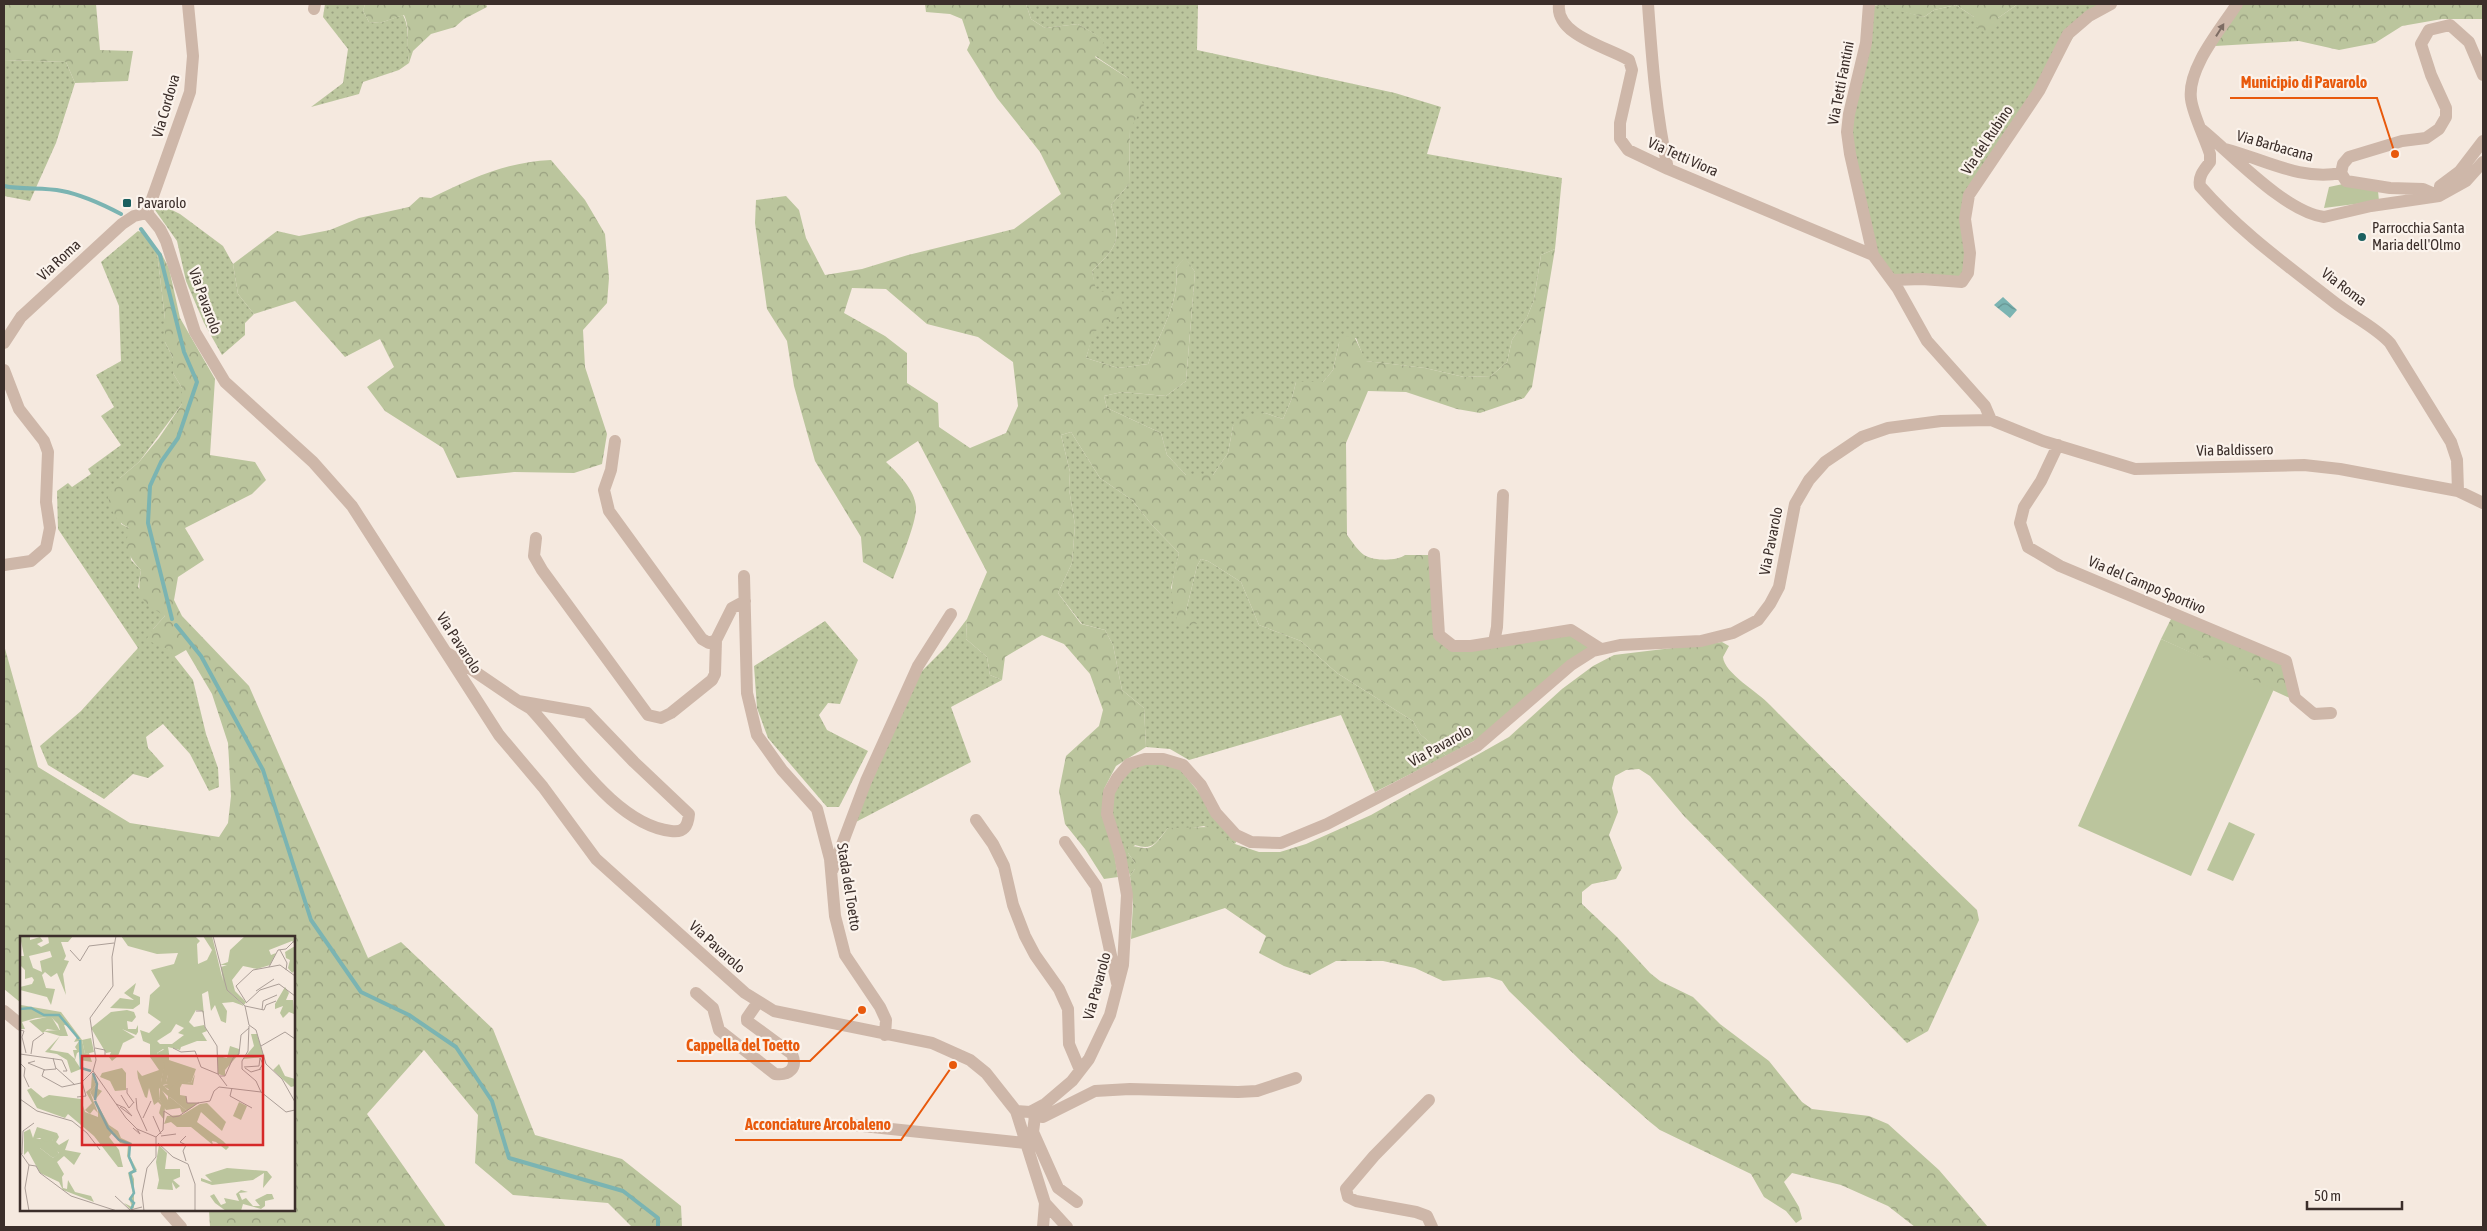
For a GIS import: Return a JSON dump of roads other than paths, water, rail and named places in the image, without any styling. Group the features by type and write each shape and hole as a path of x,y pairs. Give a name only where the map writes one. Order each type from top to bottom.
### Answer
{"street":[{"name":"Via Cordova","path":"147,213 190,92 193,56 188,4"},
{"name":"Via Tetti Viora","path":"1559,4 1558,12 1570,32 1629,60 1632,70 1620,123 1620,139 1628,150 1668,169 1873,255"},
{"path":"1648,4 1655,101 1668,169"},
{"name":"Via Tetti Fantini","path":"1869,4 1866,43 1849,114 1847,132 1850,154 1873,255"},
{"name":"Via del Rubino","path":"1892,280 1962,282 1968,273 1970,253 1965,219 1969,195 2039,91 2068,34 2089,16 2111,4"},
{"path":"2237,4 2194,71 2190,87 2190,101 2202,129 2269,187 2301,209 2313,215 2324,216 2371,206 2439,196 2466,181 2483,162"},
{"path":"2439,196 2423,189 2390,188 2346,181 2341,173 2343,164 2349,157 2402,141 2426,138 2440,129 2446,118 2446,108 2430,75 2421,44 2429,30 2450,25 2469,42 2483,75"},
{"name":"Via Roma","path":"2202,129 2210,162 2201,173 2200,186 2265,249 2300,273 2350,314 2380,332 2390,342 2451,442 2457,460 2458,491"},
{"path":"2439,196 2440,186 2460,171 2483,141"},
{"name":"Via Barbacana","path":"2226,149 2292,171 2315,175 2341,173"},
{"name":"Via Roma","path":"4,343 21,317 122,224 134,216 147,213"},
{"name":"Via Pavarolo","path":"147,213 160,229 166,241 195,332 225,382 313,462 352,506 499,735 543,787 596,859 745,993 758,1002 774,1011 932,1043 970,1060 986,1073 1016,1110"},
{"path":"1873,255 1892,280 1927,341 1985,406 1991,420"},
{"path":"4,370 18,409 44,441 48,452 46,502 50,528 46,548 32,561 4,565"},
{"name":"Via Pavarolo","path":"1033,1114 1072,1081 1089,1059 1110,1015 1123,965 1127,895 1120,854 1107,814 1109,792 1116,778 1129,764 1145,759 1163,759 1183,765 1201,785 1216,813 1236,835 1250,842 1280,843 1327,824 1476,746 1572,665 1593,651 1620,645 1701,641 1733,634 1758,620 1770,604 1779,586 1795,504 1809,480 1825,462 1862,437 1888,428 1941,421 1991,420"},
{"name":"Via Baldissero","path":"1991,420 2058,445 2135,469 2304,465 2340,468 2458,491 2483,503"},
{"path":"615,441 611,470 604,490 609,511 702,639 709,642 716,640"},
{"name":"Via del Campo Sportivo","path":"2058,445 2041,481 2024,507 2020,523 2028,547 2060,566 2286,661 2296,698 2314,714 2331,713"},
{"path":"1494,642 1497,627 1503,495"},
{"path":"536,538 534,556 542,570 648,715 661,718 671,713 712,680 715,674 716,640 732,608 745,601"},
{"path":"1434,554 1439,635 1453,646 1471,646 1571,630 1601,649"},
{"name":"Stada del Toetto","path":"744,576 747,693 757,735 782,770 817,809 830,858 834,916 845,955 880,1007 886,1020 885,1035"},
{"path":"831,873 866,781 918,666 951,614"},
{"path":"445,652 518,701 529,708 576,763 626,811 653,827 677,832 685,829 689,823 689,814 682,805 634,762 587,713 518,701"},
{"path":"976,820 993,844 1004,866 1013,905 1034,955 1059,989 1068,1009 1069,1044 1080,1070"},
{"path":"1065,842 1096,886 1118,985"},
{"path":"696,992 713,1008 719,1030 775,1074 785,1074 793,1068 795,1061 792,1054 748,1021 747,1018 758,1002"},
{"path":"4,1011 20,1024"},
{"path":"1043,1227 1045,1203 1016,1110 1044,1117 1095,1091 1130,1089 1257,1091 1296,1078"},
{"path":"1429,1100 1374,1156 1346,1189 1348,1197 1356,1201 1416,1212 1427,1216 1432,1227"},
{"path":"1033,1114 1033,1132 1058,1188 1077,1202"},
{"path":"853,1125 1025,1143"},
{"path":"1045,1203 1067,1227"},
{"path":"167,1211 181,1227"}],"water":[{"path":"2003,297 2017,310 2010,318 1994,305"}],"waterway":[{"path":"4,186 70,193 92,200 121,214"},
{"path":"141,229 160,255 184,352 197,382 178,438 161,462 150,486 148,523 172,619"},
{"path":"176,625 201,656 263,770 311,920 361,992 409,1015 456,1047 492,1101 509,1158 623,1191 658,1218 658,1227"}],"place":[{"name":"Municipio di Pavarolo","path":"2395,154"},
{"name":"Pavarolo","path":"127,203"},
{"name":"Parrocchia Santa Maria dell'Olmo","path":"2362,237"},
{"name":"Cappella del Toetto","path":"862,1010"},
{"name":"Acconciature Arcobaleno","path":"953,1065"}]}
